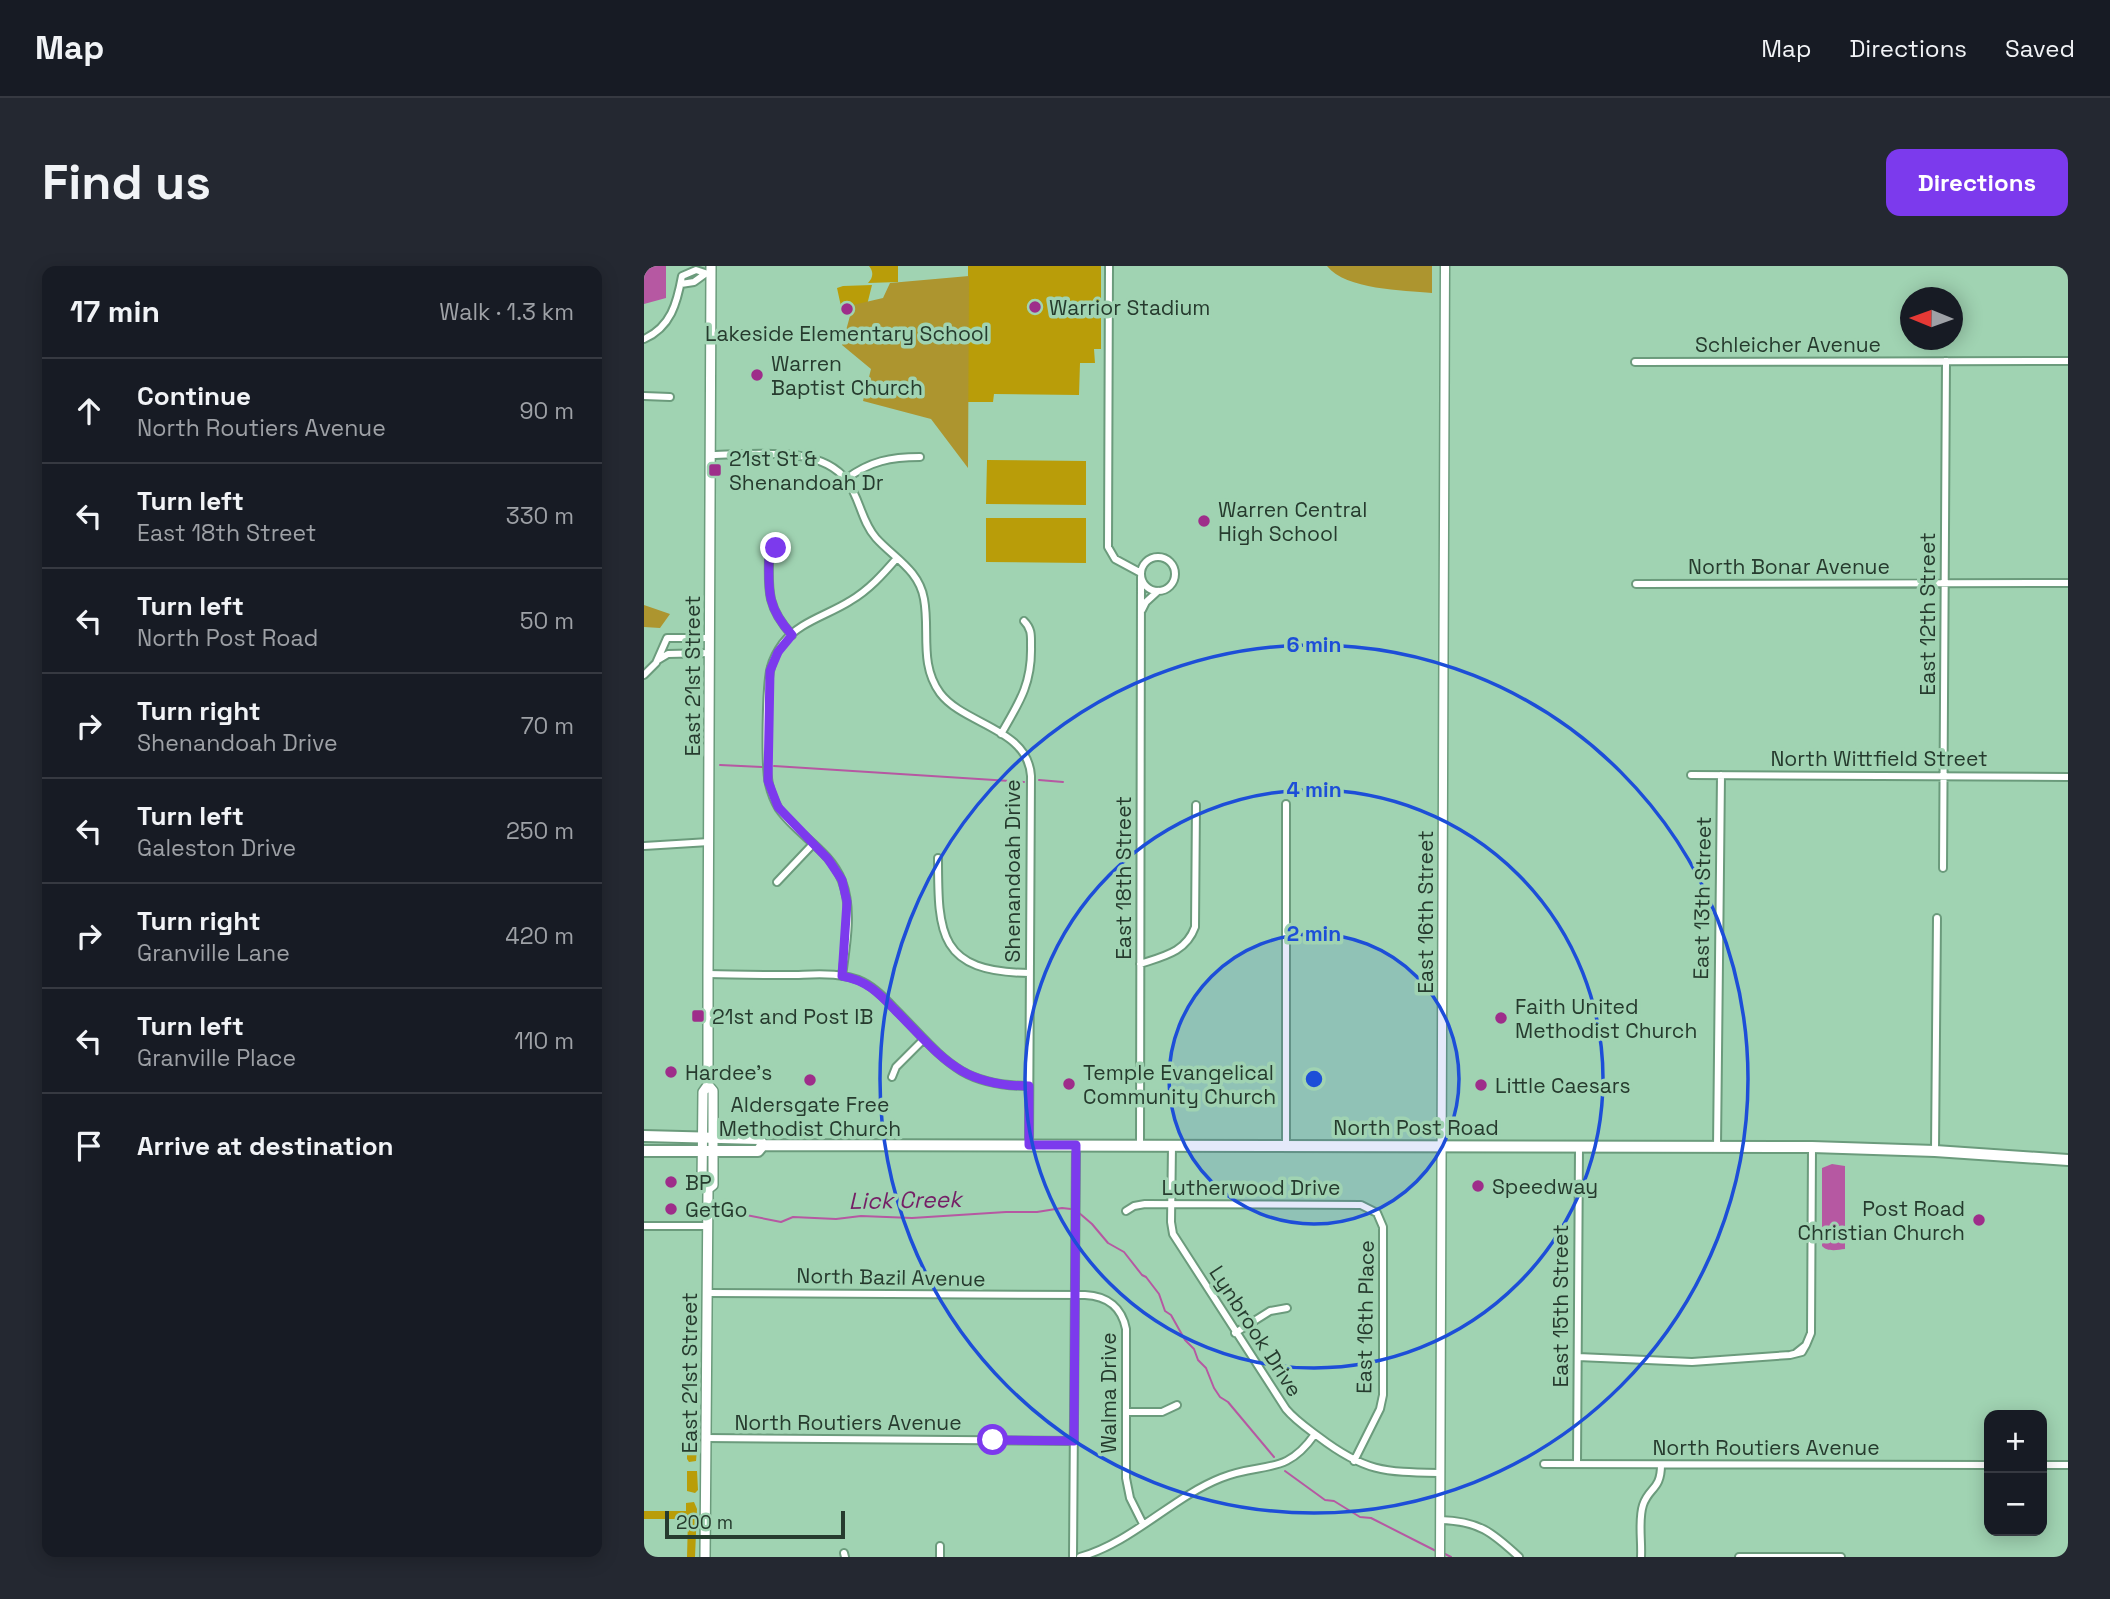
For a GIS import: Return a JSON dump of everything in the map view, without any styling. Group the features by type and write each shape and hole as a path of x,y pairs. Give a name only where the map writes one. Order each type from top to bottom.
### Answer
{"main road":[{"name":"East 21st Street","path":"705,1557 708,1189 702,1184 708,1150 703,1092 708,1085 711,455 709,272"},
{"name":"North Post Road","path":"644,1136 759,1139 763,1145"},
{"name":"North Post Road","path":"763,1145 1812,1147 1935,1151 2068,1160"},
{"name":"North Post Road","path":"644,1150 758,1151 763,1145"}],"street":[{"path":"1109,266 1108,540 1111,554 1141,575 1146,587 1158,591"},
{"name":"East 16th Street","path":"1440,1557 1445,266"},
{"path":"644,339 659,330 670,317 682,276 692,271 709,272"},
{"name":"East 12th Street","path":"1943,868 1946,361"},
{"name":"Schleicher Avenue","path":"1635,362 2068,361"},
{"path":"644,396 670,397"},
{"name":"Shenandoah Drive","path":"711,455 808,456 830,465 846,480 869,529 914,574 922,592 925,603 927,661 937,688 955,707 1019,748 1031,771 1029,1145"},
{"path":"846,480 864,467 882,460 920,457"},
{"path":"776,548 769,559 770,599 777,617 792,635"},
{"path":"842,976 846,938 846,894 837,870 778,807 772,794 768,776 770,671 778,652 792,635 859,595 897,558"},
{"path":"1125,564 1163,558 1171,562 1175,571 1171,586 1158,591 1142,610"},
{"path":"1141,575 1149,560"},
{"name":"East 18th Street","path":"1140,1146 1141,575"},
{"name":"North Bonar Avenue","path":"1636,584 2068,583"},
{"path":"1001,734 1022,697 1030,673 1031,634 1024,621"},
{"path":"658,660 667,638 710,638"},
{"path":"644,675 668,654 710,653"},
{"name":"North Wittfield Street","path":"1691,775 2068,777"},
{"name":"East 13th Street","path":"1717,1147 1721,775"},
{"path":"1140,964 1180,949 1189,940 1195,927 1196,804"},
{"path":"1286,804 1286,1146"},
{"path":"644,846 709,842"},
{"path":"776,881 813,844"},
{"path":"938,858 939,917 952,946 967,961 982,969 998,973 1029,973"},
{"path":"1935,1151 1937,918"},
{"path":"708,974 842,976 856,979 874,989 949,1064 973,1078 1003,1086 1029,1086"},
{"path":"892,1077 896,1067 924,1038"},
{"path":"1073,1557 1076,1145"},
{"name":"Lynbrook Drive","path":"1172,1146 1171,1225 1176,1239 1286,1409 1315,1434 1354,1461 1387,1472 1440,1473"},
{"name":"East 15th Street","path":"1577,1464 1578,1147"},
{"path":"1578,1357 1692,1362 1804,1351 1811,1333 1812,1147"},
{"name":"Lutherwood Drive","path":"1126,1211 1141,1204 1171,1204 1361,1205 1376,1211"},
{"name":"East 16th Place","path":"1354,1461 1380,1409 1383,1395 1383,1227 1376,1211"},
{"path":"644,1226 708,1226"},
{"name":"North Bazil Avenue","path":"707,1293 1074,1295"},
{"name":"Walma Drive","path":"1074,1295 1104,1298 1117,1307 1124,1319 1127,1487 1143,1524"},
{"path":"1235,1333 1266,1313 1287,1308"},
{"path":"1126,1412 1162,1412 1177,1405"},
{"path":"1080,1557 1098,1551 1218,1479 1291,1460 1302,1452 1315,1434"},
{"name":"North Routiers Avenue","path":"706,1438 1074,1441"},
{"name":"North Routiers Avenue","path":"1544,1464 1984,1465"},
{"path":"1642,1557 1642,1508 1660,1480 1661,1465"},
{"path":"2047,1465 2068,1465"},
{"path":"1440,1520 1464,1521 1480,1526 1497,1536 1520,1557"},
{"path":"940,1546 940,1557"},
{"path":"1739,1557 1841,1557"}],"shaded area":[{"path":"644,266 666,266 666,298 644,304"},
{"path":"869,266 898,266 898,282 868,283 872,275"},
{"name":"Warrior Stadium","path":"968,266 1101,266 1101,349 1094,349 1095,363 1080,363 1079,395 994,394 993,402 968,402"},
{"path":"1327,266 1432,266 1432,293 1361,284 1347,280"},
{"path":"969,276 968,468 931,419 863,401 871,369 842,345 853,305 883,298 890,283"},
{"path":"872,285 866,309 842,311 837,288"},
{"path":"987,460 1086,461 1086,505 986,504"},
{"path":"986,518 1086,518 1086,563 986,562"},
{"path":"644,605 670,614 660,628 644,627"},
{"path":"1832,1164 1845,1166 1845,1249 1836,1250 1822,1246 1822,1168"},
{"path":"682,1444 693,1444 697,1449 696,1461 689,1462 687,1450"},
{"path":"687,1471 697,1471 698,1490 695,1493 687,1491"},
{"path":"694,1502 697,1509 695,1557 687,1557 688,1519 644,1519 644,1511 686,1511 686,1503"}],"waterway":[{"path":"720,765 762,767"},
{"path":"774,766 1024,782"},
{"path":"1039,780 1063,782"},
{"name":"Lick Creek","path":"687,1202 695,1204"},
{"name":"Lick Creek","path":"741,1214 781,1222 793,1217 912,1218 1071,1209"},
{"name":"Lick Creek","path":"1078,1212 1108,1243 1124,1252 1146,1277 1159,1294 1165,1311 1171,1315 1185,1340 1194,1349 1198,1360 1206,1368 1220,1397 1228,1402 1274,1457"},
{"name":"Lick Creek","path":"1285,1471 1325,1500 1334,1501 1360,1517 1371,1518 1436,1551"},
{"name":"Lick Creek","path":"1445,1554 1451,1557"}],"place":[{"name":"Warrior Stadium","path":"1035,307"},
{"name":"Lakeside Elementary School","path":"847,309"},
{"name":"Warren Baptist Church","path":"757,375"},
{"name":"21st St & Shenandoah Dr","path":"715,470"},
{"name":"Warren Central High School","path":"1204,521"},
{"name":"21st and Post IB","path":"698,1016"},
{"name":"Faith United Methodist Church","path":"1501,1018"},
{"name":"Hardee's","path":"671,1072"},
{"name":"Aldersgate Free Methodist Church","path":"810,1080"},
{"name":"Temple Evangelical Community Church","path":"1069,1084"},
{"name":"Little Caesars","path":"1481,1085"},
{"name":"BP","path":"671,1182"},
{"name":"Speedway","path":"1478,1186"},
{"name":"GetGo","path":"671,1209"},
{"name":"Post Road Christian Church","path":"1979,1220"}],"route":[{"path":"776,548 769,559 770,599 777,617 792,635 778,652 770,671 768,781 778,807 828,859 842,880 847,902 842,976 862,981 880,994 957,1070 992,1084 1029,1086 1029,1145 1076,1145 1074,1441 993,1440"}]}
